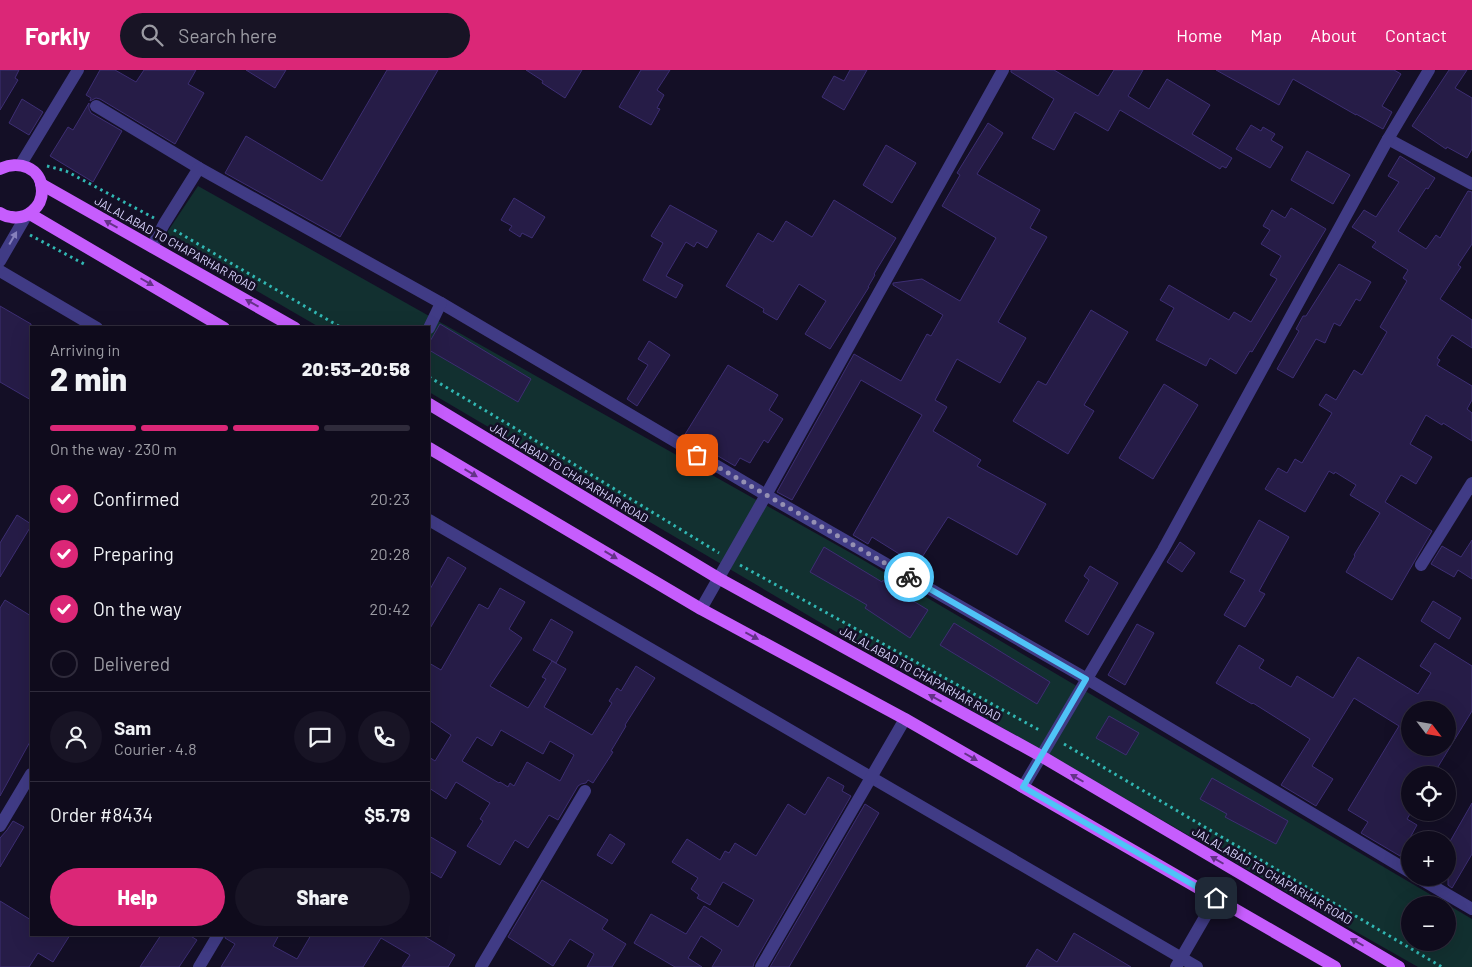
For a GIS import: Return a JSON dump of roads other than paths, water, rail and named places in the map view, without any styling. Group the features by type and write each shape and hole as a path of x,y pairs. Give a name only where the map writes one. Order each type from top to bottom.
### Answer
{"main road":[{"name":"JALALABAD TO CHAPARHAR ROAD","path":"7,165 32,169 41,184 291,326"},
{"path":"0,213 10,218 28,215 40,202 41,184"},
{"path":"28,215 221,326"},
{"name":"JALALABAD TO CHAPARHAR ROAD","path":"430,405 718,578 1040,756 1399,967"},
{"path":"430,449 701,609 905,719 1335,967"}],"street":[{"path":"7,165 78,70"},
{"path":"701,609 1003,70"},
{"path":"1023,787 1163,550 1388,139 1429,70"},
{"path":"96,106 199,168 442,303 766,495 1086,679 1401,867"},
{"path":"1388,139 1472,184"},
{"path":"152,247 199,168"},
{"path":"0,261 28,215"},
{"path":"0,271 94,326"},
{"path":"429,326 442,303"},
{"path":"1422,565 1472,483"},
{"path":"430,521 870,777 1178,962 1197,967"},
{"path":"760,967 905,719"},
{"path":"0,826 30,776"},
{"path":"481,967 585,791"},
{"path":"1433,886 1472,909"},
{"path":"1178,962 1216,898"},
{"path":"199,967 217,936"}]}
